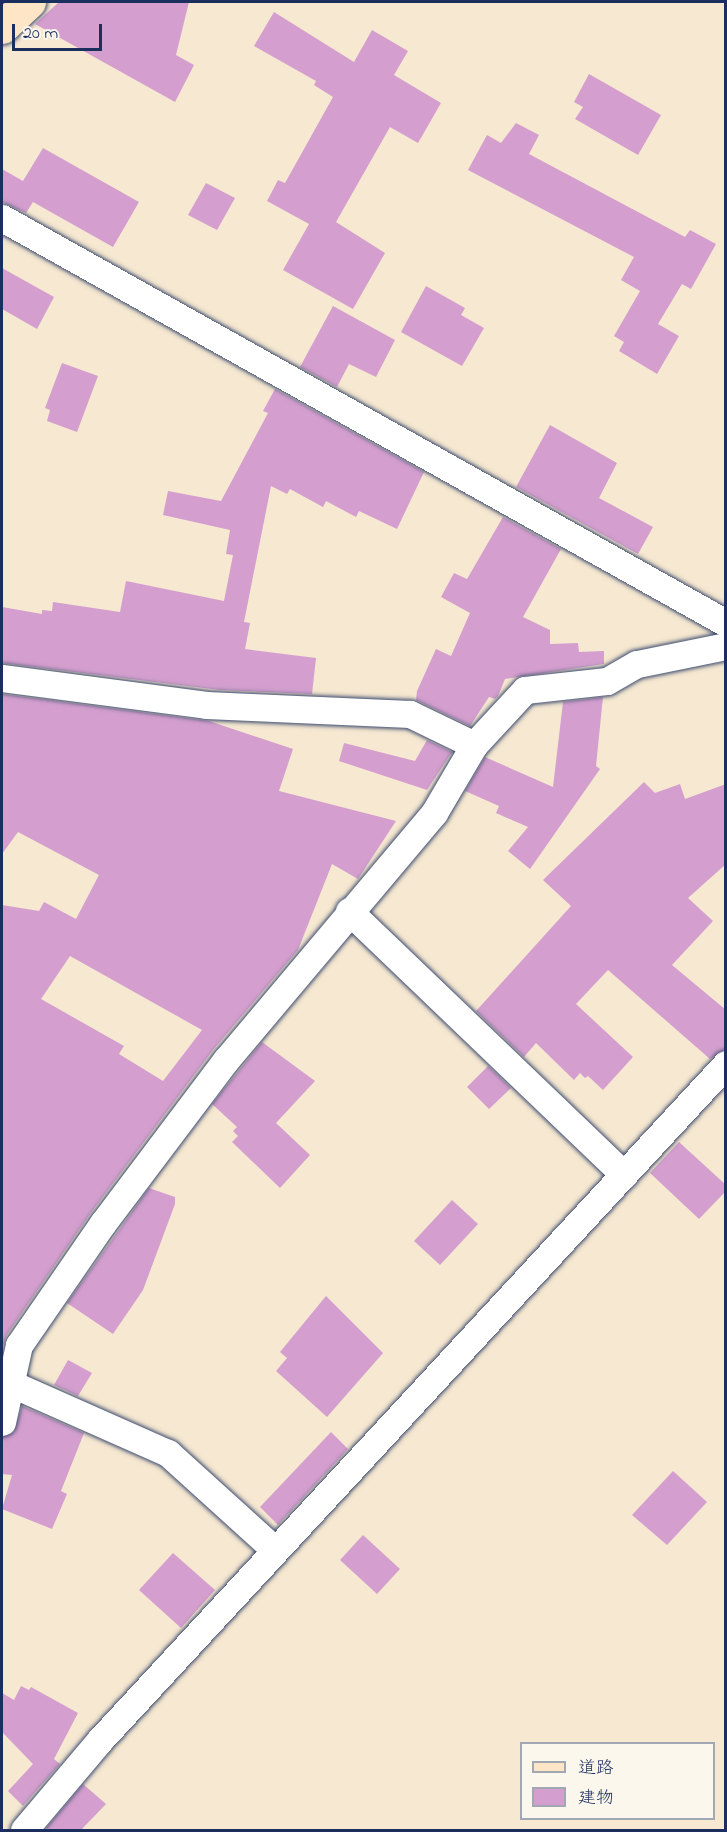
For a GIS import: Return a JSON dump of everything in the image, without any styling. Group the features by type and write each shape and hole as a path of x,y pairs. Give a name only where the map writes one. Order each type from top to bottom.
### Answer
{"main road":[{"path":"2,27 29,2"}],"street":[{"path":"2,218 726,623"},
{"path":"2,1422 19,1346 104,1223 177,1121 349,911 434,813 474,745 525,690 607,681 637,664 726,646"},
{"path":"2,678 206,705 410,714 474,745"},
{"path":"349,911 624,1175"},
{"path":"24,1830 100,1740 726,1064"},
{"path":"12,1384 168,1453 275,1550"}],"building":[{"path":"59,2 189,2 176,55 194,65 175,102 35,24"},
{"path":"274,12 354,62 372,30 408,51 394,75 441,103 418,143 390,127 336,222 385,253 353,309 283,270 309,224 267,201 278,180 285,183 333,97 314,85 316,81 254,46"},
{"path":"589,74 661,115 638,155 575,119 583,107 574,102"},
{"path":"516,123 539,135 529,154 685,237 690,230 716,244 691,289 682,284 658,324 679,336 657,374 619,351 624,342 614,336 640,291 621,280 634,257 468,170 487,135 501,143"},
{"path":"43,148 139,202 113,247 33,202 26,213 2,202 2,169 23,181"},
{"path":"206,183 235,198 217,230 188,215"},
{"path":"2,268 54,297 37,329 2,309"},
{"path":"426,286 465,308 461,315 484,328 462,366 401,332"},
{"path":"333,306 395,340 376,377 349,364 337,387 300,367"},
{"path":"62,363 98,376 77,432 47,421 50,410 45,408"},
{"path":"275,389 424,472 397,529 359,511 356,517 326,501 323,507 290,489 287,494 271,486 244,622 250,623 245,649 316,658 312,694 220,690 2,663 2,607 42,614 42,610 52,611 53,602 120,612 126,581 224,601 233,555 226,554 230,530 163,515 168,491 221,501 268,413 263,411"},
{"path":"550,425 617,463 599,498 653,527 638,554 516,487"},
{"path":"503,517 561,549 523,617 550,630 550,644 578,643 579,652 604,651 604,664 505,679 498,696 495,699 489,697 470,726 416,700 417,691 436,649 451,656 470,613 441,597 454,573 467,579"},
{"path":"2,694 209,721 293,749 279,791 396,821 358,879 332,864 298,950 213,1050 90,1214 6,1336 2,1350 2,905 39,911 44,902 76,919 99,875 18,832 2,854","holes":["70,956 202,1030 163,1081 119,1054 124,1046 41,999"]},
{"path":"603,697 596,766 600,769 530,869 508,851 528,827 496,813 499,806 465,791 485,757 553,787 563,702"},
{"path":"427,740 452,752 427,790 339,761 344,743 415,761"},
{"path":"644,782 655,793 680,784 685,799 726,784 726,864 688,898 713,921 672,965 726,1010 726,1049 710,1059 608,970 576,1004 633,1057 603,1090 588,1076 585,1078 580,1073 574,1080 536,1043 524,1057 476,1011 571,906 543,880"},
{"path":"262,1042 315,1081 276,1123 310,1155 280,1188 232,1142 238,1136 233,1131 237,1127 212,1104"},
{"path":"488,1066 511,1088 489,1109 467,1087"},
{"path":"679,1142 726,1185 726,1191 699,1219 650,1173"},
{"path":"149,1188 175,1197 175,1204 143,1290 113,1334 67,1303"},
{"path":"452,1200 478,1224 440,1265 414,1241"},
{"path":"326,1296 383,1353 327,1417 276,1371 287,1358 280,1352"},
{"path":"68,1360 92,1373 78,1396 54,1385"},
{"path":"22,1406 84,1433 61,1491 67,1494 52,1529 2,1509 12,1475 2,1474 2,1437 14,1432"},
{"path":"331,1432 348,1449 278,1525 260,1507"},
{"path":"673,1471 707,1502 667,1545 632,1515"},
{"path":"363,1535 400,1569 377,1594 340,1560"},
{"path":"173,1553 215,1590 181,1628 139,1590"},
{"path":"21,1686 29,1690 31,1687 78,1713 54,1759 60,1764 23,1806 8,1791 33,1764 2,1732 2,1693 14,1700"},
{"path":"83,1784 106,1804 81,1830 49,1830 46,1828"}]}
